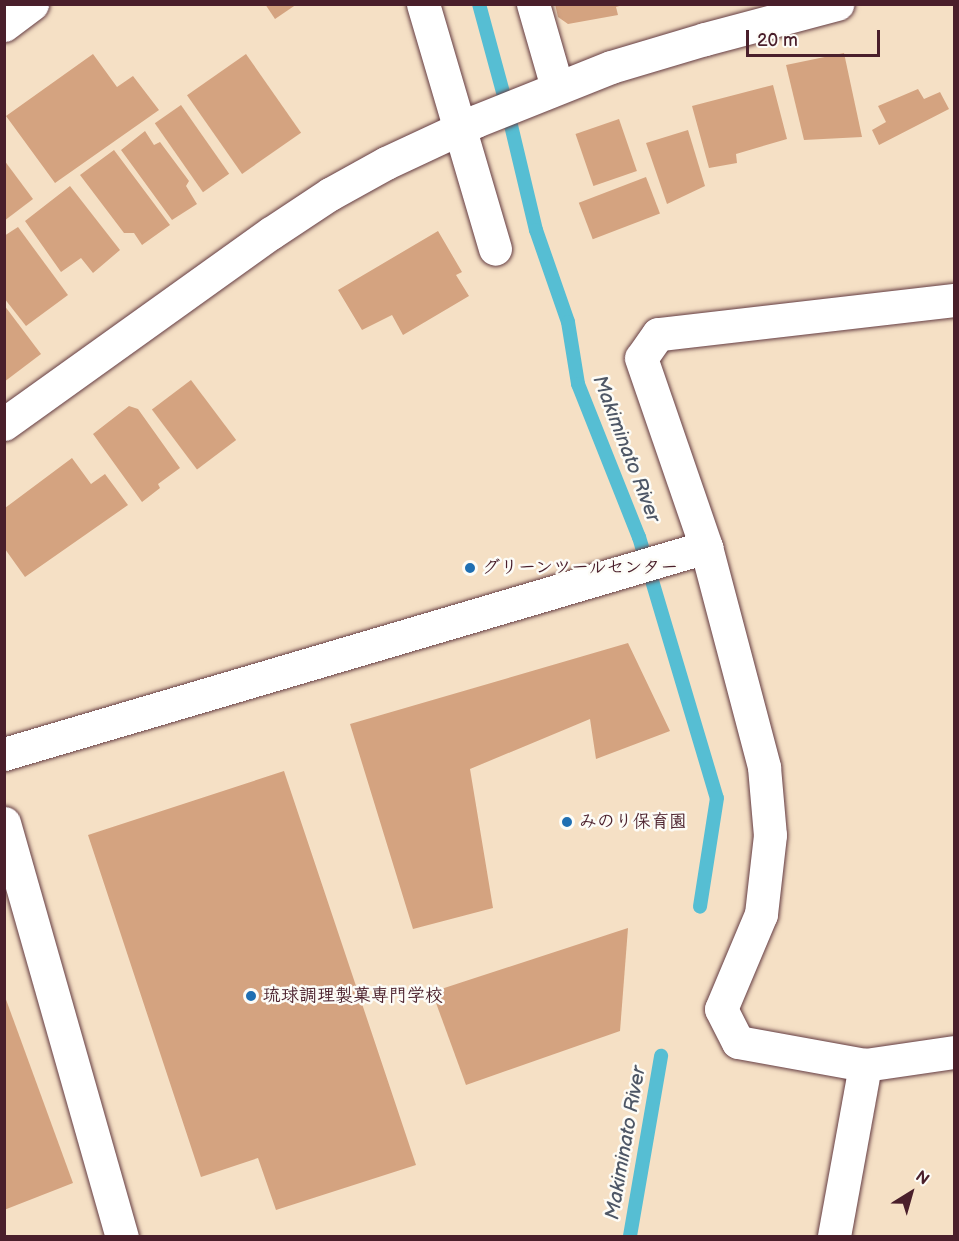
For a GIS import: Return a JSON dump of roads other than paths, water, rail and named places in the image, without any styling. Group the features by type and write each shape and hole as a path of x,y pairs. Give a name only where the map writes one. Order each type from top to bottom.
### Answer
{"street":[{"path":"4,25 32,4"},
{"path":"423,4 468,124 495,249"},
{"path":"533,4 545,92"},
{"path":"4,424 271,232 330,194 386,163 468,124 545,92 705,39 837,4"},
{"path":"954,300 658,334 641,358 706,547 764,767 770,835 761,914 721,1009 738,1042 865,1065 954,1052"},
{"path":"4,754 706,547"},
{"path":"4,823 122,1236"},
{"path":"834,1236 865,1065"}],"waterway":[{"name":"Makiminato River","path":"479,4 536,230 568,322 578,384 639,537 717,798 700,907"},
{"name":"Makiminato River","path":"630,1236 661,1056"}],"place":[{"name":"グリーンツールセンター","path":"470,568"},
{"name":"みのり保育園","path":"567,822"},
{"name":"琉球調理製菓専門学校","path":"251,996"}]}
